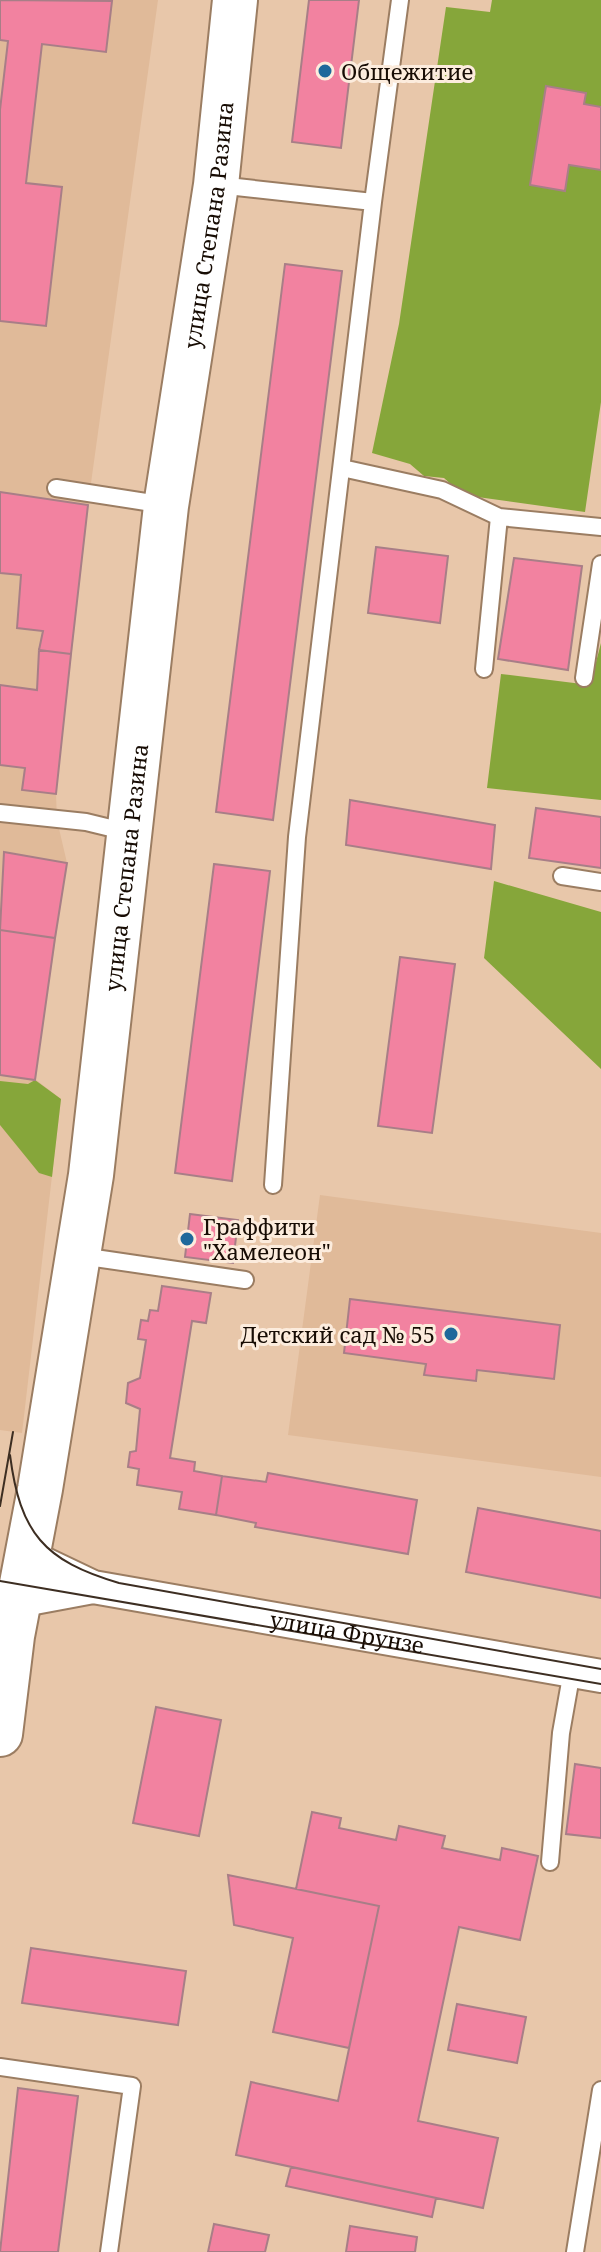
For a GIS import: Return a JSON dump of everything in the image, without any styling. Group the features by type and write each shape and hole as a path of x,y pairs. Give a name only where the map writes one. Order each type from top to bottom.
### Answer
{"street":[{"name":"улица Степана Разина","path":"0,1734 9,1600 28,1556 91,1175 132,833 166,506 216,185 235,0"},
{"name":"улица Фрунзе","path":"28,1556 93,1587 586,1673"},
{"name":"улица Фрунзе","path":"9,1600 93,1587"}],"lane":[{"path":"273,1185 297,837 400,0"},
{"path":"216,185 373,202"},
{"path":"342,468 442,490 499,517 601,527"},
{"path":"56,488 166,506"},
{"path":"484,669 499,517"},
{"path":"584,678 601,564"},
{"path":"0,813 86,822 132,833"},
{"path":"562,876 601,882"},
{"path":"76,1255 245,1280"},
{"path":"550,1862 561,1733 586,1673"},
{"path":"0,2067 132,2086 109,2252"},
{"path":"575,2252 601,2090"}],"shaded area":[{"path":"0,0 158,0 91,483 56,794 57,820 67,863 35,1079 61,1099 22,1433 0,1430"},
{"name":"Детский сад № 55","path":"320,1195 601,1233 601,1477 288,1435"}],"green space":[{"path":"492,0 601,0 601,402 585,512 463,495 444,478 424,476 410,464 372,453 399,324 446,7 490,12"},
{"path":"601,643 601,800 487,788 501,674 590,685"},
{"path":"494,881 601,912 601,1069 484,958"},
{"path":"35,1080 61,1099 52,1177 39,1173 0,1125 0,1081 28,1084"}],"building":[{"path":"0,0 112,1 106,52 42,44 26,183 62,187 46,326 0,321 0,110 8,41 0,40"},
{"name":"Общежитие","path":"309,0 359,0 341,148 292,142"},
{"path":"546,86 586,93 584,104 601,107 601,170 569,165 565,191 530,185"},
{"path":"285,264 342,271 273,820 216,812"},
{"path":"0,492 88,505 71,654 39,650 43,631 17,628 21,575 0,573"},
{"path":"376,547 448,556 440,623 368,613"},
{"path":"514,558 582,566 568,670 498,659"},
{"path":"39,650 71,654 56,794 22,790 25,768 0,765 0,685 37,690"},
{"path":"350,800 495,825 491,869 346,845"},
{"path":"536,808 601,817 601,868 529,858"},
{"path":"4,852 67,863 55,938 0,930"},
{"path":"214,864 270,871 232,1181 175,1173"},
{"path":"0,930 55,938 35,1080 0,1075"},
{"path":"400,957 455,964 432,1133 378,1126"},
{"path":"190,1214 238,1220 233,1263 185,1257"},
{"path":"162,1286 211,1293 206,1323 192,1321 170,1458 195,1462 194,1471 222,1476 216,1515 179,1509 182,1492 137,1485 139,1469 128,1467 130,1452 136,1451 140,1409 126,1403 128,1383 140,1378 146,1340 138,1339 141,1320 148,1321 150,1310 158,1311"},
{"path":"350,1299 560,1325 554,1379 477,1370 476,1381 424,1375 426,1364 344,1353"},
{"path":"268,1473 417,1500 408,1554 255,1527 256,1523 216,1515 222,1476 266,1482"},
{"path":"478,1508 601,1531 601,1598 466,1572"},
{"path":"156,1707 221,1720 199,1836 133,1823"},
{"path":"575,1764 601,1768 601,1838 566,1834"},
{"path":"312,1812 341,1818 339,1828 396,1840 399,1826 445,1836 442,1848 500,1860 502,1848 538,1856 520,1940 459,1927 418,2121 498,2138 483,2208 236,2155 251,2082 338,2101 379,1906 296,1889"},
{"path":"228,1875 379,1906 349,2048 273,2032 293,1938 234,1925"},
{"path":"31,1948 186,1971 178,2025 22,2003"},
{"path":"457,2004 526,2017 517,2063 448,2050"},
{"path":"18,2088 78,2096 58,2252 0,2252"},
{"path":"291,2167 436,2198 432,2217 286,2186"},
{"path":"214,2224 269,2235 265,2252 208,2252"},
{"path":"350,2226 417,2237 415,2252 346,2252"}],"tram line":[{"path":"0,1506 13,1432"},
{"path":"10,1455 21,1505 40,1540 72,1565 93,1574 119,1583 601,1669"},
{"path":"0,1581 601,1684"}],"place":[{"name":"Общежитие","path":"325,71"},
{"name":"Граффити \"Хамелеон\"","path":"187,1239"},
{"name":"Детский сад № 55","path":"451,1334"}]}
